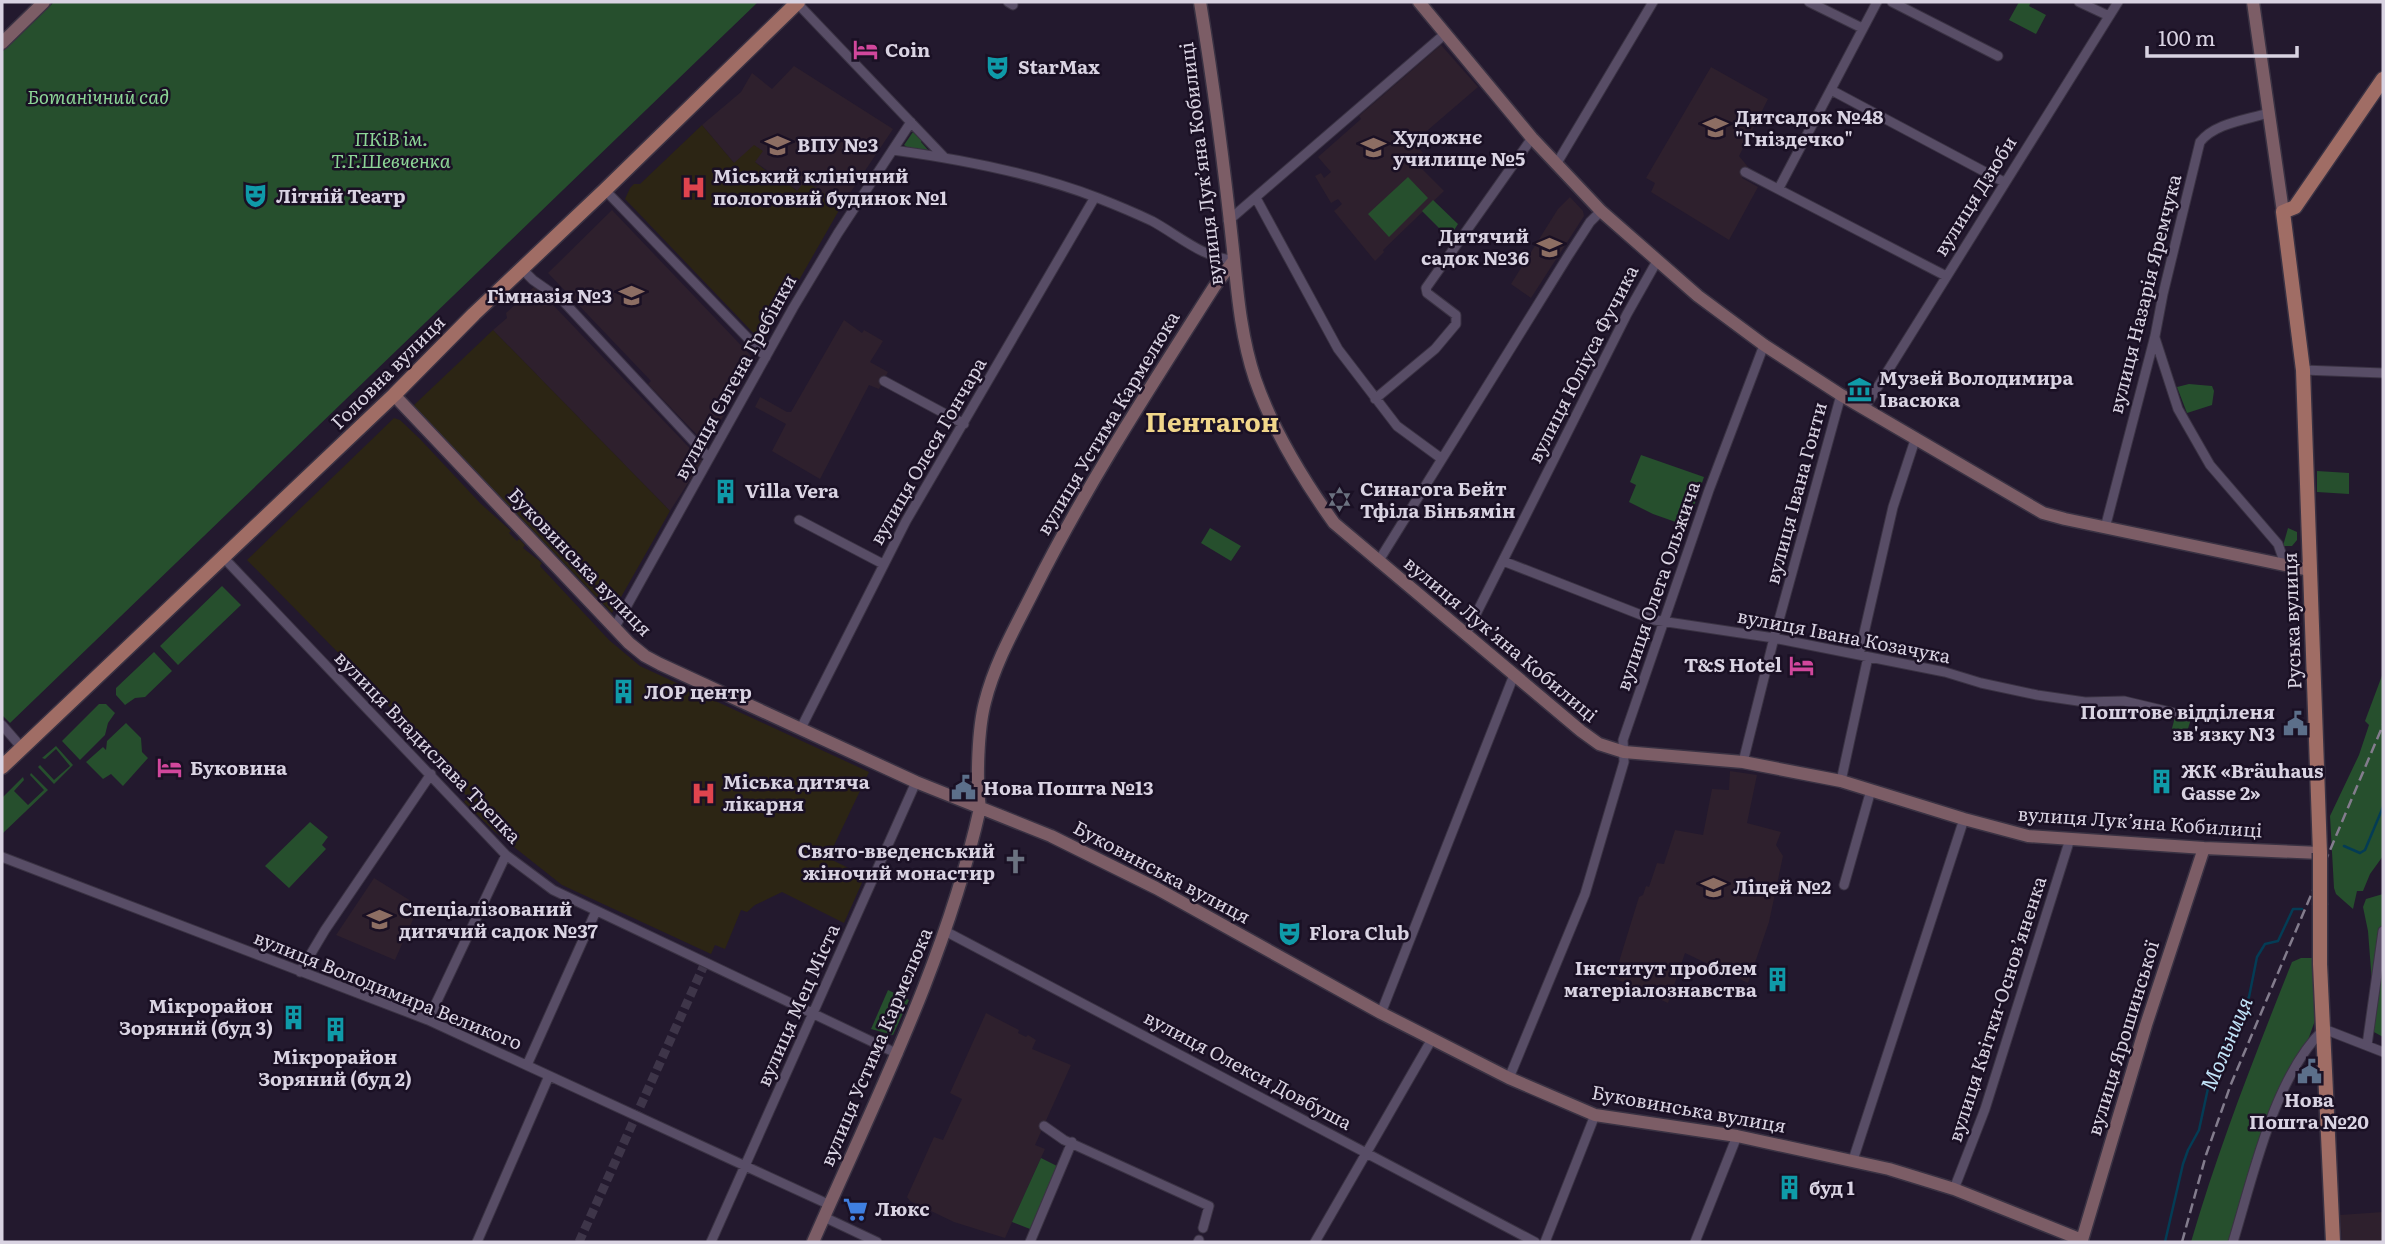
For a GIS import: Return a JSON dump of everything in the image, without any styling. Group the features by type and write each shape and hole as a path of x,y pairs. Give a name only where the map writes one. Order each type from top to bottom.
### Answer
{"main road":[{"name":"Головна вулиця","path":"2,767 394,395 474,314 797,3"},
{"path":"2283,212 2295,207 2378,97 2383,79"},
{"name":"Руська вулиця","path":"2283,212 2303,370 2320,853 2320,964 2333,1242"}],"street":[{"name":"вулиця Лукʼяна Кобилиці","path":"1200,2 1211,67 1240,321 1255,379 1268,409 1318,501 1334,523 1599,744 1624,752 1743,762 1842,781 2028,836 2320,853"},
{"path":"1419,2 1532,138 1601,211 1705,302 1764,345 1841,395 2043,513 2309,570"},
{"path":"1557,163 1653,2"},
{"path":"1809,2 1863,28"},
{"path":"1779,188 1877,2"},
{"path":"1892,2 1998,56"},
{"path":"2079,2 2109,16"},
{"name":"вулиця Дзюби","path":"1864,409 2118,2"},
{"name":"Руська вулиця","path":"2253,2 2283,212"},
{"path":"797,3 944,157"},
{"path":"2,43 38,4"},
{"path":"1228,221 1446,33"},
{"path":"1831,90 2004,182"},
{"name":"вулиця Назарія Яремчука","path":"2105,528 2155,336 2200,142 2207,133 2217,128 2268,113"},
{"name":"вулиця Євгена Гребінки","path":"615,627 838,233 911,122"},
{"path":"1375,399 1435,349 1456,324 1455,316 1427,293 1426,288 1532,138"},
{"path":"893,150 944,157 1095,197 1152,221 1219,260 1234,260"},
{"path":"1745,172 1946,276"},
{"path":"605,190 766,357"},
{"name":"вулиця Олеся Гончара","path":"801,728 883,564 1095,197"},
{"path":"1256,198 1338,349 1397,426 1442,459"},
{"path":"1378,562 1567,256 1590,222 1601,211"},
{"name":"вулиця Устима Кармелюка","path":"813,1242 898,1054 945,931 980,808 977,789 984,705 994,670 1052,553 1097,471 1234,260"},
{"name":"вулиця Юліуса Фучика","path":"1466,634 1627,314 1657,261"},
{"path":"522,269 563,301 709,458"},
{"path":"2155,336 2178,409 2210,465 2278,544 2285,564"},
{"name":"вулиця Олега Ольжича","path":"1509,1078 1585,894 1624,762 1623,740 1663,621 1764,345"},
{"path":"2303,370 2383,373"},
{"path":"884,381 964,424"},
{"name":"Буковинська вулиця","path":"394,395 645,656 916,782 1051,836 1145,883 1381,1013 1509,1078 1595,1115 1737,1136 1853,1160 1954,1189 2084,1241"},
{"name":"вулиця Івана Гонти","path":"1743,762 1841,395"},
{"path":"1842,781 1863,656 1893,507 1915,440"},
{"path":"799,520 883,564"},
{"name":"вулиця Владислава Трепка","path":"223,557 431,774 480,831 506,855 553,890 898,1054"},
{"name":"вулиця Івана Козачука","path":"1503,561 1654,620 1774,638 2037,695 2085,702 2123,701 2187,716"},
{"path":"1381,1013 1514,675"},
{"path":"2,726 22,748"},
{"path":"300,972 325,930 431,774"},
{"name":"вулиця Мец Міста","path":"710,1242 916,782"},
{"path":"1844,886 1871,790"},
{"path":"1853,1160 1964,819"},
{"name":"вулиця Квітки-Основʼяненка","path":"1954,1189 1985,1109 2070,839"},
{"name":"вулиця Ярошинської","path":"2084,1241 2146,1024 2204,848"},
{"path":"428,1020 506,855"},
{"name":"вулиця Володимира Великого","path":"2,858 428,1020 830,1205"},
{"path":"527,1065 596,911"},
{"name":"вулиця Олекси Довбуша","path":"945,931 1535,1242"},
{"path":"2367,1045 2383,931"},
{"path":"2232,1242 2271,1121 2289,1076 2313,1040 2324,1029 2383,1052"},
{"path":"1315,1242 1432,1039"},
{"path":"477,1242 549,1076"},
{"path":"1545,1242 1595,1115"},
{"path":"1044,1126 1054,1134 1209,1206 1203,1228"},
{"path":"1695,1242 1737,1136"},
{"path":"1030,1242 1072,1142"},
{"path":"824,1217 877,1242"}],"shaded area":[{"name":"Художнє училище №5","path":"1441,45 1478,87 1414,142 1423,153 1418,159 1424,165 1421,168 1444,191 1375,261 1334,211 1342,204 1338,199 1331,203 1315,176 1321,173 1324,178 1331,172 1318,157 1361,119 1359,116"},
{"path":"794,66 893,129 842,205 805,182 798,191 755,162 734,163 702,125 741,92 752,73 772,89"},
{"name":"Дитсадок №48 \"Гніздечко\"","path":"1711,67 1768,99 1739,156 1748,167 1742,178 1758,187 1729,240 1651,192 1655,183 1646,178"},
{"path":"702,125 734,163 754,145 763,151 755,162 781,182 783,180 797,191 805,181 842,205 763,343 625,199 634,184 640,184"},
{"name":"Дитячий садок №36","path":"1570,197 1583,211 1584,216 1531,298 1511,284 1558,209"},
{"path":"612,210 755,360 708,443 648,384 651,381 548,273"},
{"path":"535,286 702,461 670,511 493,330 507,318 506,313"},
{"path":"844,320 862,333 864,330 883,341 870,362 888,372 879,389 869,385 820,479 772,451 786,424 755,407 760,397 791,412"},
{"path":"493,330 670,511 612,613 413,406"},
{"path":"394,418 400,420 420,439 480,503 511,531 509,533 525,545 523,548 542,563 540,566 609,640 640,666 869,772 828,858 865,876 844,923 782,892 755,905 747,912 741,910 725,949 715,945 711,954 562,885 495,832 464,802 468,797 444,774 448,770 360,675 247,560"},
{"name":"Ліцей №2","path":"1730,771 1757,775 1747,823 1781,832 1776,845 1783,856 1769,922 1748,983 1685,953 1668,1003 1614,978 1639,897 1643,895 1646,886 1649,887 1657,863 1664,864 1675,830 1703,835 1712,789 1729,790"},
{"name":"Спеціалізований дитячий садок №37","path":"374,878 419,906 395,960 336,935"},
{"path":"986,1013 1019,1030 1018,1033 1036,1040 1032,1049 1071,1065 1035,1145 1045,1149 1005,1238 954,1222 910,1201 907,1197 934,1137 943,1140 962,1099 950,1093"},
{"path":"2383,1212 2383,1242 2342,1242 2340,1215"}],"green space":[{"name":"ПКіВ ім. Т.Г.Шевченка","path":"54,2 758,2 10,723 2,715 2,52"},
{"path":"2019,2 2031,2 2029,6 2046,15 2036,34 2009,20"},
{"path":"913,132 928,150 908,148 904,145"},
{"path":"1408,177 1428,198 1389,237 1368,214"},
{"path":"1433,200 1458,224 1449,238 1422,211"},
{"path":"2189,384 2212,386 2212,405 2187,413 2177,387"},
{"path":"1641,455 1704,477 1687,526 1629,502 1636,485 1630,482"},
{"path":"2317,471 2349,473 2349,494 2317,492"},
{"path":"1210,528 1241,546 1231,561 1201,543"},
{"path":"2288,528 2297,532 2297,540 2292,546 2283,546"},
{"path":"222,586 241,605 178,665 160,646"},
{"path":"154,652 172,671 145,697 135,698 125,705 116,695 116,688"},
{"path":"2383,673 2383,856 2370,874 2363,891 2357,891 2353,909 2336,894 2334,888 2330,816 2359,755 2369,725 2365,721"},
{"path":"99,704 106,704 115,713 108,723 105,735 80,760 62,741"},
{"path":"2175,717 2191,719 2186,735 2171,732"},
{"path":"126,723 141,738 142,752 148,758 123,786 111,774 103,779 86,762 103,747 106,750 107,741"},
{"path":"56,746 73,765 54,784 38,767 40,765 54,780 70,766 56,749 45,759 42,758"},
{"path":"31,773 48,790 2,834 2,798 23,777 24,780 14,791 28,805 44,790"},
{"path":"310,822 328,837 322,845 326,849 289,888 265,866"},
{"path":"2383,894 2383,1037 2374,1032 2370,1023 2372,983 2368,931 2363,907 2366,899"},
{"path":"2301,958 2312,958 2317,1015 2308,1040 2282,1081 2228,1242 2191,1242 2265,1031 2292,962"},
{"path":"888,990 909,1000 893,1035 871,1029"},
{"path":"1041,1158 1057,1166 1030,1229 1012,1222"}],"waterway":[{"name":"Мольниця","path":"2344,846 2360,853 2365,850 2383,807"},
{"name":"Мольниця","path":"2165,1242 2183,1164 2199,1130 2210,1079 2234,1021 2249,997 2257,957 2265,944 2278,941 2293,909 2302,909"}],"tunnel":[{"path":"579,1242 705,963"}],"railway":[{"path":"2182,1242 2206,1155 2231,1084 2383,725"}],"place":[{"name":"Coin","path":"865,50"},
{"name":"StarMax","path":"998,67"},
{"name":"Дитсадок №48 \"Гніздечко\"","path":"1715,128"},
{"name":"ВПУ №3","path":"777,145"},
{"name":"Художнє училище №5","path":"1373,148"},
{"name":"Міський клінічний пологовий будинок №1","path":"693,187"},
{"name":"Літній Театр","path":"256,196"},
{"name":"Дитячий садок №36","path":"1549,247"},
{"name":"Гімназія №3","path":"632,296"},
{"name":"Музей Володимира Івасюка","path":"1859,389"},
{"name":"Villa Vera","path":"725,491"},
{"name":"Синагога Бейт Тфіла Біньямін","path":"1340,500"},
{"name":"T&S Hotel","path":"1802,665"},
{"name":"ЛОР центр","path":"624,692"},
{"name":"Поштове відділеня зв'язку N3","path":"2295,723"},
{"name":"Буковина","path":"170,768"},
{"name":"ЖК «Bräuhaus Gasse 2»","path":"2161,782"},
{"name":"Нова Пошта №13","path":"963,788"},
{"name":"Міська дитяча лікарня","path":"703,793"},
{"name":"Свято-введенський жіночий монастир","path":"1015,862"},
{"name":"Ліцей №2","path":"1713,887"},
{"name":"Спеціалізований дитячий садок №37","path":"379,920"},
{"name":"Flora Club","path":"1289,933"},
{"name":"Інститут проблем матеріалознавства","path":"1777,979"},
{"name":"Мікрорайон Зоряний (буд 3)","path":"293,1017"},
{"name":"Мікрорайон Зоряний (буд 2)","path":"335,1029"},
{"name":"Нова Пошта №20","path":"2309,1072"},
{"name":"буд 1","path":"1789,1188"},
{"name":"Люкс","path":"855,1209"}],"district":[{"name":"Пентагон","path":"1212,423"}],"park label":[{"name":"Ботанічний сад","path":"98,97"}]}
